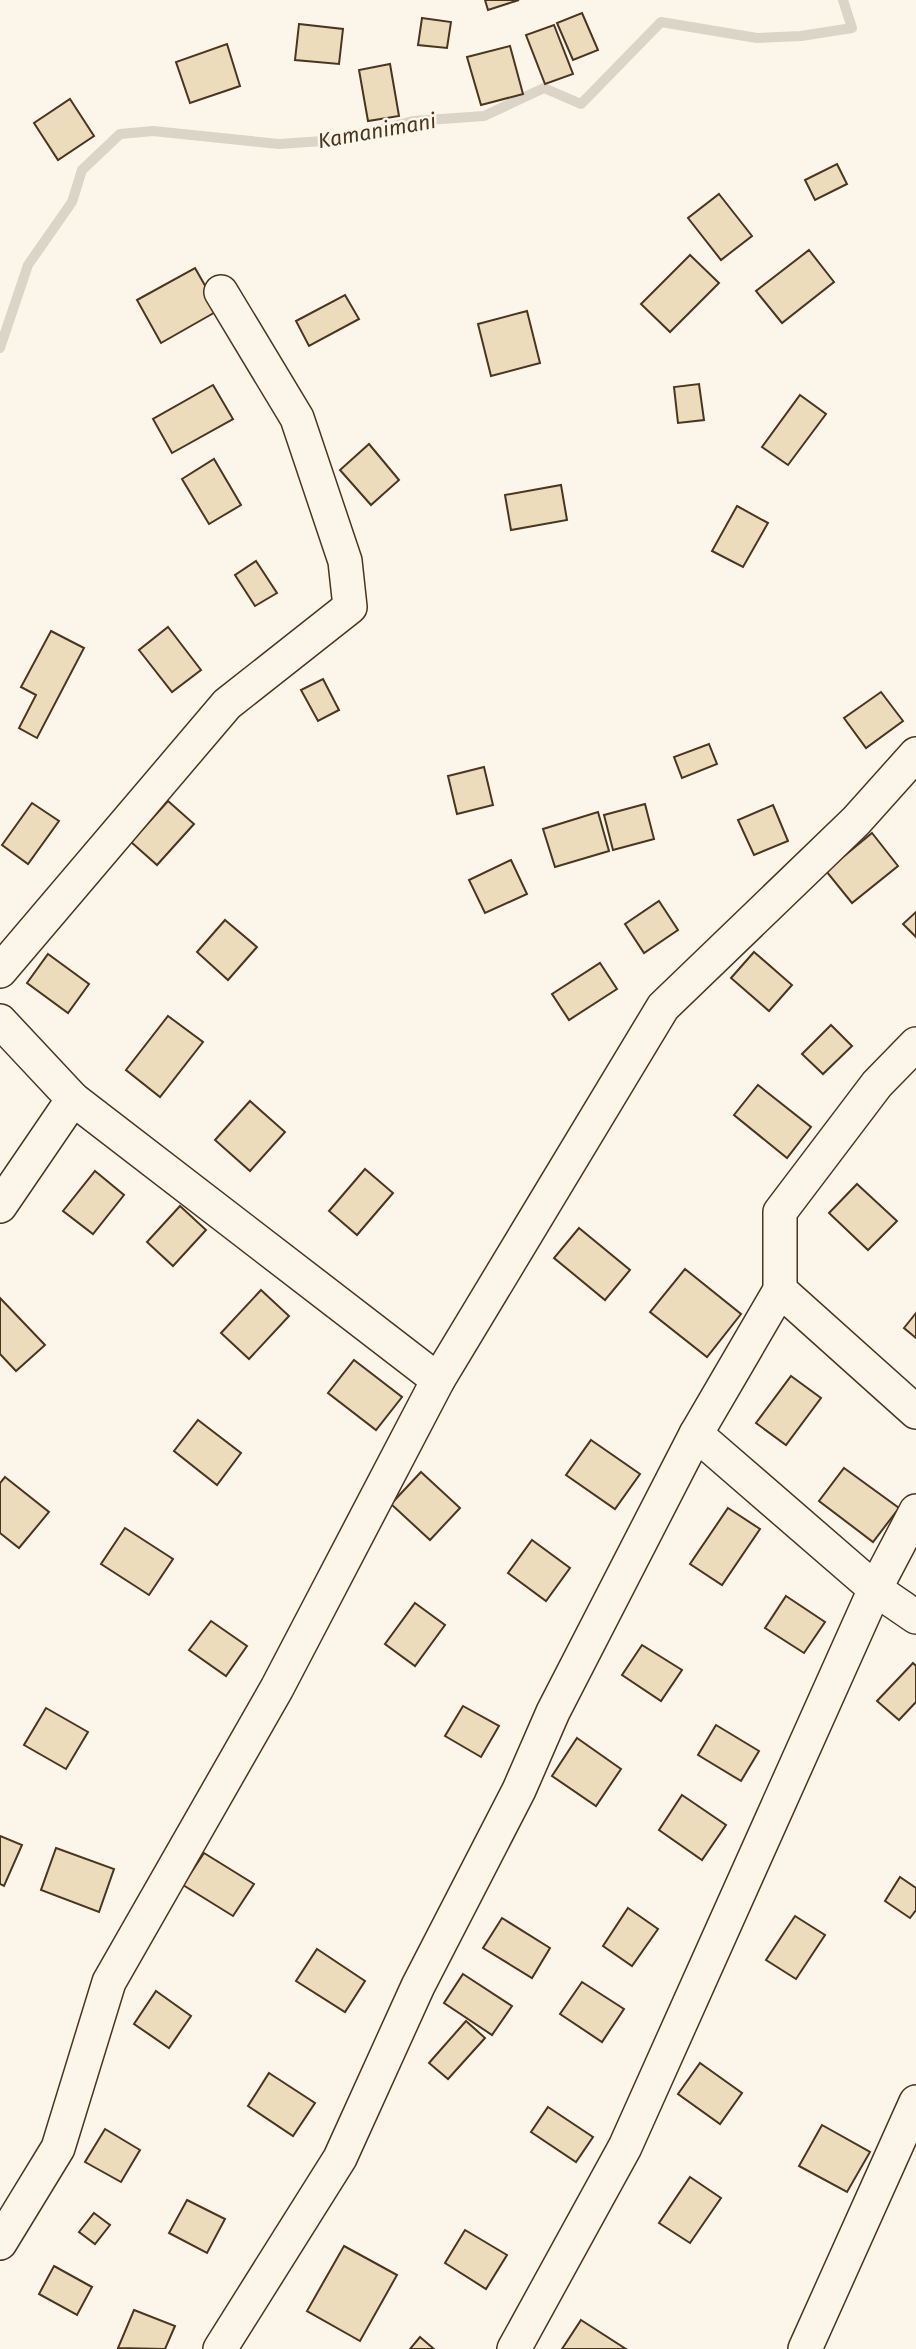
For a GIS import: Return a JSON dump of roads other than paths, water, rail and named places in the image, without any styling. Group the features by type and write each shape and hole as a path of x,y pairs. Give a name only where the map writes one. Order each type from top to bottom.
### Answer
{"street":[{"path":"0,971 228,704 350,607 345,561 297,418 221,292"},
{"path":"0,2243 58,2148 109,1982 277,1688 438,1380 663,1007 856,821 916,754"},
{"path":"0,1021 73,1099 438,1380"},
{"path":"220,2349 340,2158 418,1986 519,1790 553,1712 696,1434 780,1290 780,1212 877,1084 916,1044"},
{"path":"0,1206 73,1099"},
{"path":"780,1290 916,1412"},
{"path":"696,1434 875,1589 916,1617"},
{"path":"514,2349 625,2147 875,1589 916,1511"},
{"path":"806,2349 915,2105"}],"waterway":[{"name":"Kamanimani","path":"0,348 28,265 72,202 82,170 120,134 153,131 279,144 337,140 413,121 484,116 544,88 581,104 661,22 757,38 801,36 852,28 843,0"}]}
